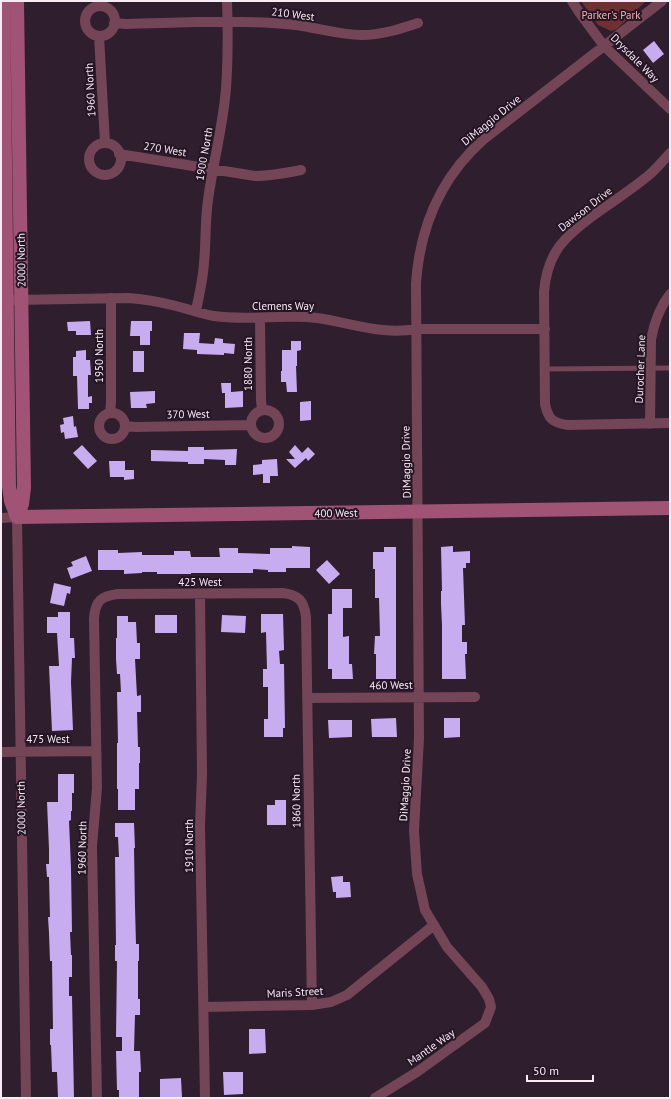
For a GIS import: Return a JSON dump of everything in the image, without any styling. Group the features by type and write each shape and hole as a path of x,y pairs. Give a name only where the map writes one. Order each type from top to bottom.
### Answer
{"street":[{"name":"2000 North","path":"2,1 4,300 8,486 17,517 26,1098"},
{"name":"2000 North","path":"17,1 24,488 22,504 17,517"},
{"name":"1900 North","path":"196,311 202,283 208,200 220,136 226,89 227,1"},
{"name":"Drysdale Way","path":"572,1 604,46 670,109"},
{"name":"DiMaggio Drive","path":"491,1007 489,999 482,987 447,947 425,910 417,874 414,831 419,738 416,282 419,256 433,210 442,190 465,157 484,139 662,1"},
{"path":"101,6 109,10 114,18 114,23 108,34 99,36 87,30 85,21 86,16 92,9 101,6"},
{"name":"210 West","path":"114,23 227,22 285,24 348,35 378,34 398,30 418,23"},
{"name":"1960 North","path":"99,36 105,143"},
{"path":"105,143 114,146 119,154 120,164 114,172 110,174 105,175 95,172 90,164 90,154 96,146 105,143"},
{"name":"Dawson Drive","path":"650,424 568,425 559,424 547,413 545,404 545,282 550,264 559,246 573,231 649,175 670,153"},
{"name":"270 West","path":"119,154 255,176 266,176 301,170"},
{"name":"Durocher Lane","path":"650,424 651,349 653,331 658,313 670,294"},
{"name":"Clemens Way","path":"4,300 111,298 146,299 213,316 242,318 316,318 366,328 399,331 545,329"},
{"name":"1950 North","path":"110,413 111,298"},
{"name":"1880 North","path":"260,318 260,400 262,410"},
{"path":"262,410 269,410 278,418 279,425 277,432 267,438 259,437 253,432 251,424 253,417 258,412 262,410"},
{"path":"110,413 120,416 124,422 125,426 123,433 118,438 111,439 104,437 99,429 99,422 104,416 110,413"},
{"name":"370 West","path":"125,426 251,424"},
{"path":"650,424 670,424"},
{"name":"400 West","path":"1,518 670,508"},
{"name":"425 West","path":"101,600 105,596 118,594 283,593 295,596 299,599"},
{"name":"1910 North","path":"200,594 202,775 200,826 205,1098"},
{"name":"1860 North","path":"299,599 304,606 306,617 312,1005"},
{"name":"1960 North","path":"97,1098 92,846 97,788 94,619 96,608 101,600"},
{"name":"460 West","path":"307,698 475,697"},
{"name":"475 West","path":"1,752 96,751"},
{"name":"Maris Street","path":"204,1007 312,1005 331,1002 348,995 434,925"},
{"name":"Mantle Way","path":"375,1098 417,1072 485,1023 491,1007"}],"lane":[{"path":"545,369 670,368"}],"green space":[{"name":"Parker's Park","path":"581,1 646,1 617,29 611,31 598,25"}],"building":[{"path":"654,41 664,54 653,63 643,50"},
{"path":"90,321 91,335 76,335 76,331 68,331 67,322"},
{"path":"131,321 152,321 150,345 140,345 140,336 130,336"},
{"path":"184,333 200,333 199,343 214,344 215,338 223,339 223,343 235,344 234,354 197,354 197,350 183,349"},
{"path":"291,341 301,341 301,350 297,351 297,392 287,392 286,382 281,382 282,350 291,350"},
{"path":"86,350 86,360 90,360 91,375 88,375 88,397 92,396 92,403 89,403 89,409 78,409 77,376 73,376 73,357 76,357 76,351"},
{"path":"133,351 144,351 144,372 133,372"},
{"path":"221,383 231,383 231,392 243,391 243,407 225,408 225,393 222,393"},
{"path":"155,391 155,403 146,404 147,408 131,408 130,392"},
{"path":"311,401 311,420 300,421 300,402"},
{"path":"73,416 74,427 76,426 78,437 65,439 64,432 61,433 60,425 64,424 63,418"},
{"path":"82,445 97,461 88,469 73,453"},
{"path":"295,445 302,453 308,447 315,454 308,461 306,458 295,468 286,459 295,459 289,452"},
{"path":"188,447 204,447 204,450 237,449 236,465 225,465 225,460 204,459 204,464 151,461 151,450 188,451"},
{"path":"277,459 278,476 270,476 270,483 263,483 263,474 253,475 253,465 262,464 262,460"},
{"path":"109,461 125,461 125,470 134,470 134,479 124,480 124,477 110,477"},
{"path":"292,546 310,547 310,568 286,568 286,572 268,572 268,570 253,569 253,573 191,574 157,574 157,572 142,572 124,574 124,570 98,570 98,550 118,550 118,553 142,552 142,555 174,555 174,551 190,551 191,557 220,557 219,548 238,548 238,553 270,554 270,548 292,548"},
{"path":"453,546 453,552 470,551 470,563 466,563 466,568 463,568 465,625 462,625 462,642 467,642 467,654 465,654 466,679 442,679 441,547"},
{"path":"384,547 396,547 396,679 376,679 376,654 374,654 375,636 380,636 379,598 375,598 375,569 373,569 373,552 384,552"},
{"path":"86,556 92,571 71,579 67,568 73,566 71,562"},
{"path":"327,560 340,574 329,584 316,570"},
{"path":"54,583 71,587 70,594 67,593 64,606 50,603"},
{"path":"332,589 352,589 352,608 343,608 343,637 349,636 349,664 352,664 353,679 332,679 332,669 328,669 328,614 332,614"},
{"path":"58,612 70,612 70,638 74,638 75,658 72,658 71,682 73,730 52,731 49,666 59,666 57,633 47,633 47,617 58,617"},
{"path":"261,614 283,614 284,650 279,651 280,664 284,664 285,728 283,728 283,737 264,737 264,719 268,719 268,687 263,687 263,669 267,669 266,632 261,633"},
{"path":"155,615 177,615 177,633 155,633"},
{"path":"222,615 246,616 245,633 221,632"},
{"path":"117,616 128,616 128,622 136,622 137,643 140,643 140,659 135,659 137,696 141,695 141,712 137,712 140,763 139,789 135,789 135,810 118,810 117,692 121,692 120,674 117,674 116,659"},
{"path":"396,718 397,737 372,737 371,719"},
{"path":"444,718 460,718 460,737 444,738"},
{"path":"328,720 352,720 352,737 329,738"},
{"path":"58,774 74,774 74,793 72,793 72,811 71,820 69,821 72,977 69,977 69,996 72,996 74,1098 58,1098 57,1072 52,1072 50,1045 50,1029 53,1029 52,961 50,961 48,917 50,917 49,877 47,877 46,864 49,864 47,802 58,802"},
{"path":"275,800 286,800 286,825 267,825 267,805 275,805"},
{"path":"115,823 134,823 136,944 139,944 138,999 140,999 140,1015 135,1015 134,1051 140,1051 141,1072 139,1072 139,1097 119,1098 119,1090 117,1090 116,1051 122,1051 122,1037 116,1037 117,961 115,961 115,857 119,857 118,837 115,837"},
{"path":"343,876 343,882 350,882 351,897 336,898 336,892 333,892 331,877"},
{"path":"249,1029 265,1029 266,1053 249,1054"},
{"path":"223,1072 243,1072 243,1094 224,1095"},
{"path":"181,1078 182,1097 160,1097 160,1079"}]}
